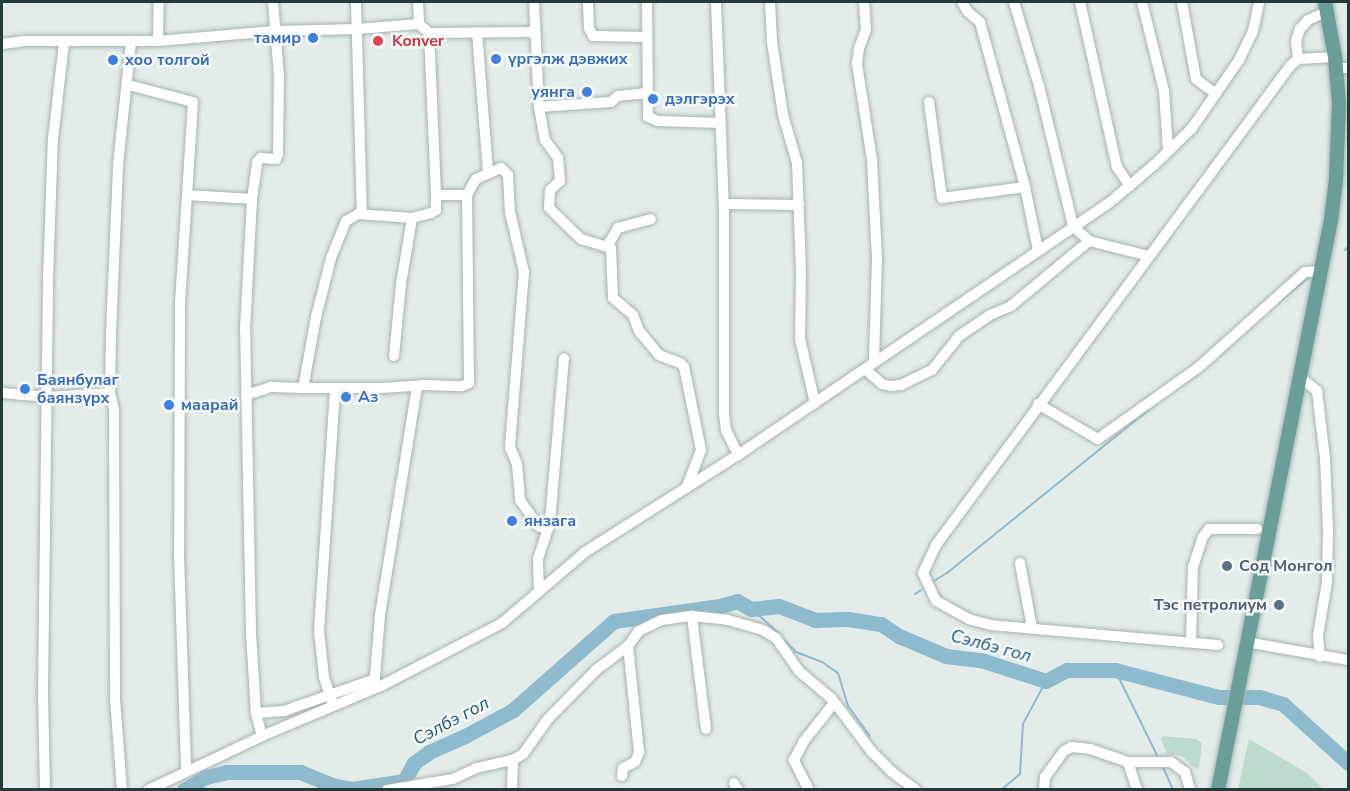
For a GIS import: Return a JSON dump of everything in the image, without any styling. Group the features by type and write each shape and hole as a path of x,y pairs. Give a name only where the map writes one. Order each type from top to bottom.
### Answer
{"main road":[{"path":"1218,789 1244,648 1323,271 1336,179 1340,65 1326,6"}],"street":[{"path":"158,41 159,2"},
{"path":"262,736 256,713 246,395 246,300 252,199 258,159 278,158 279,76 273,2"},
{"path":"356,2 362,214"},
{"path":"418,2 419,24 429,33 535,32"},
{"path":"534,2 539,107 545,140 558,158 560,181 550,190 549,208 581,239 608,245"},
{"path":"588,2 589,28 593,36 647,37"},
{"path":"647,2 647,113 650,120 720,123"},
{"path":"716,2 724,204 724,414 726,430 738,455"},
{"path":"770,2 772,42 783,115 797,163 800,339 815,403"},
{"path":"864,2 866,30 858,48 857,64 872,160 877,258 870,366 882,384 901,385 932,370 958,336 990,315 1011,306 1089,241"},
{"path":"962,2 968,12 980,22 1025,187 1038,250"},
{"path":"1014,2 1039,86 1073,226 1089,241 1149,256"},
{"path":"1080,2 1117,167 1130,186"},
{"path":"1142,2 1163,84 1168,150"},
{"path":"1182,2 1197,79 1216,94"},
{"path":"148,789 333,705 496,626 514,615 585,552 738,455 1130,186 1192,128 1216,94 1239,60 1253,31 1259,2"},
{"path":"1298,59 1296,41 1300,29 1326,6"},
{"path":"2,43 158,41 275,31 357,29 419,24"},
{"path":"477,32 488,172"},
{"path":"303,388 316,317 331,258 346,221 362,214 412,218 436,210 429,33"},
{"path":"122,789 115,698 114,410 110,393 115,219 121,141 129,85 131,41"},
{"path":"45,789 47,397 52,139 64,42"},
{"path":"1218,645 992,625 969,619 946,609 936,601 923,573 936,545 1038,404 1290,66 1298,59 1340,65"},
{"path":"129,85 193,102 180,304 179,555 186,771"},
{"path":"539,107 611,102 618,96 647,93"},
{"path":"929,102 942,198 1025,187"},
{"path":"246,395 271,387 335,389 469,384 467,195 476,179 501,168 508,175 510,212 524,272 510,438 517,464 518,495 523,508 538,526 549,529"},
{"path":"187,195 252,199"},
{"path":"436,195 467,195"},
{"path":"724,204 799,205"},
{"path":"394,356 401,284 412,218"},
{"path":"608,245 618,228 651,219"},
{"path":"608,245 613,255 613,298 633,315 639,331 659,356 680,363 684,367 701,450 687,487"},
{"path":"1038,404 1098,439 1199,367 1305,272 1323,271"},
{"path":"539,591 538,559 549,529 564,359"},
{"path":"1301,378 1317,391 1325,458 1328,531 1327,582 1318,636 1320,657"},
{"path":"375,683 380,615 417,386"},
{"path":"333,705 320,655 319,631 335,389"},
{"path":"2,393 47,397 110,393"},
{"path":"1191,641 1193,567 1203,537 1209,530 1257,529"},
{"path":"1020,563 1032,628"},
{"path":"692,616 706,729"},
{"path":"387,789 453,779 477,768 513,760 523,754 548,719 596,670 628,646 646,625 662,620 692,616 728,620 763,630 776,638 799,671 834,703 872,752 892,772 916,789"},
{"path":"622,776 623,768 634,762 639,752 628,646"},
{"path":"1244,648 1348,660"},
{"path":"256,713 284,711 330,694 375,683"},
{"path":"809,789 794,760 804,741 834,703"},
{"path":"1044,789 1045,777 1064,752 1072,747 1090,749 1128,762 1168,760 1185,772 1190,789"},
{"path":"512,789 513,760"},
{"path":"1128,762 1137,789"}],"green space":[{"path":"1163,736 1196,739 1202,743 1199,769 1193,767 1182,756 1167,754 1161,739"},
{"path":"1249,739 1307,773 1323,789 1238,789"}],"waterway":[{"path":"1345,250 1348,247"},
{"path":"1278,303 1308,278"},
{"path":"932,582 947,573 1148,410"},
{"path":"915,594 921,590"},
{"name":"Сэлбэ гол","path":"184,790 206,777 227,772 300,772 335,786 352,789 404,781 414,763 429,752 513,710 614,621 720,606 737,601 751,609 779,606 815,620 848,619 881,624 899,636 946,656 981,660 1046,681 1067,670 1115,670 1219,697 1259,697 1283,704 1348,763"},
{"name":"Сэлбэ гол","path":"720,606 740,607 750,611 762,618 779,634"},
{"name":"Сэлбэ гол","path":"783,639 796,652 822,662 838,673 848,706 870,736"},
{"path":"1115,670 1158,757"},
{"name":"Сэлбэ гол","path":"1001,790 1020,774 1023,724 1046,681"},
{"path":"1162,765 1173,790"}],"place":[{"name":"тамир","path":"313,38"},
{"name":"Konver","path":"378,41"},
{"name":"үргэлж дэвжих","path":"496,59"},
{"name":"хоо толгой","path":"113,60"},
{"name":"уянга","path":"587,92"},
{"name":"дэлгэрэх","path":"653,99"},
{"name":"Баянбулаг баянзүрх","path":"25,389"},
{"name":"Аз","path":"346,397"},
{"name":"маарай","path":"169,405"},
{"name":"янзага","path":"512,521"},
{"name":"Сод Монгол","path":"1227,566"},
{"name":"Тэс петролиум","path":"1279,605"}]}
